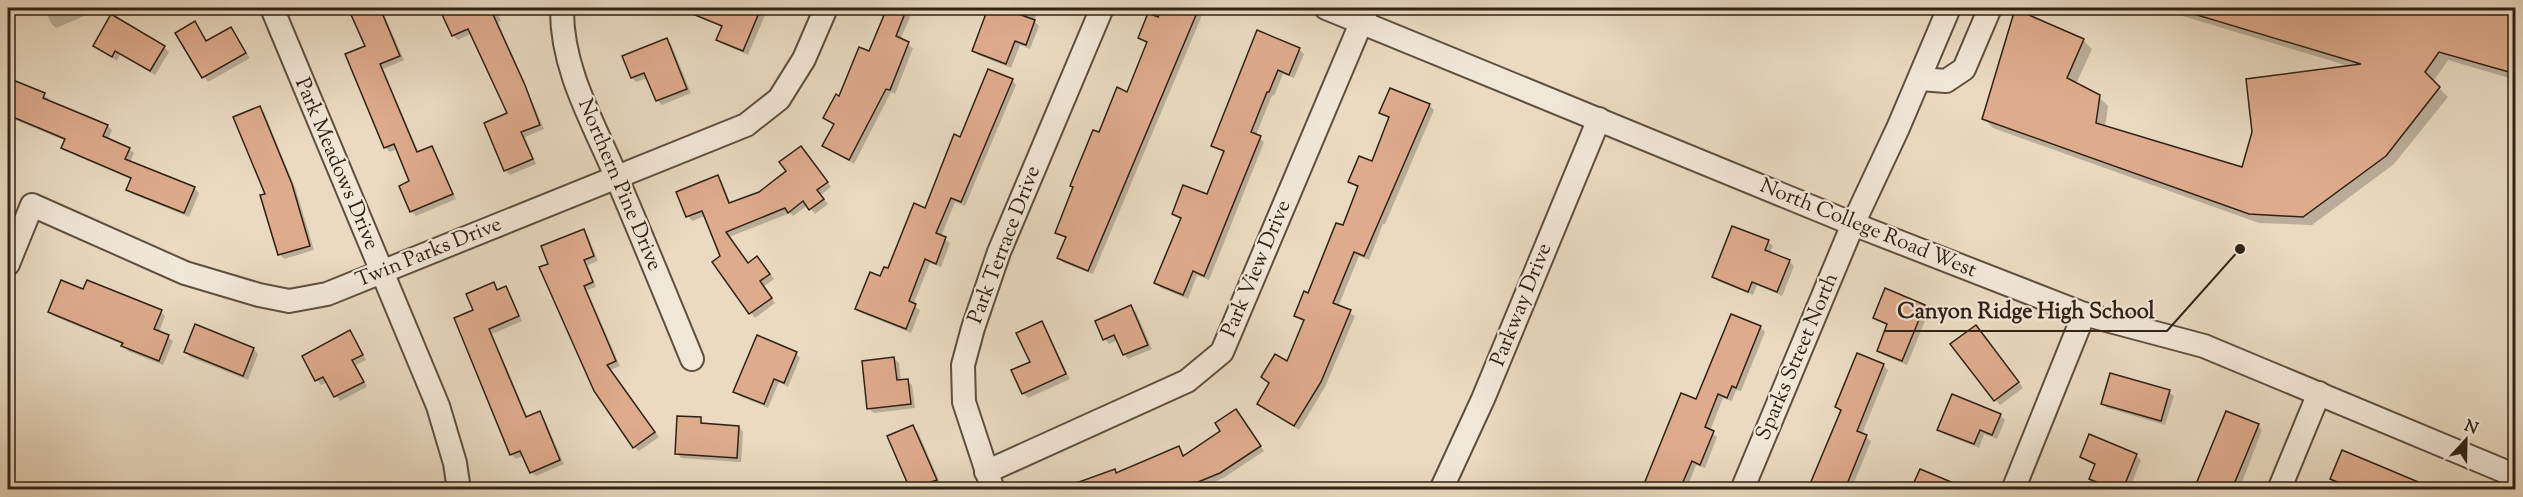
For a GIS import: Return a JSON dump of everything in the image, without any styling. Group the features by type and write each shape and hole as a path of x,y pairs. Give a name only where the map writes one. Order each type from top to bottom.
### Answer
{"street":[{"name":"Park Meadows Drive","path":"272,8 438,406 455,464 459,489"},
{"name":"Northern Pine Drive","path":"562,8 561,26 572,77 617,178 692,359"},
{"name":"Twin Parks Drive","path":"8,264 32,205 185,273 289,301 327,294 746,125 779,99 804,59 826,8"},
{"name":"Park Terrace Drive","path":"989,481 964,402 963,365 999,252 1102,8"},
{"name":"North College Road West","path":"1326,8 1365,15 1599,119 1853,224 2084,314 2205,346 2516,476"},
{"name":"Sparks Street North","path":"1742,489 1853,224 1920,79 1949,8"},
{"path":"1920,79 1946,81 1964,69 1990,8"},
{"name":"Park View Drive","path":"989,481 1187,381 1222,352 1365,15"},
{"name":"Parkway Drive","path":"1441,489 1483,399 1599,119"},
{"path":"2013,489 2084,314"},
{"path":"2279,489 2319,393"}],"building":[{"path":"348,8 380,8 400,56 380,64 417,152 432,146 453,194 410,212 399,186 409,181 394,144 384,148 345,54 365,46"},
{"path":"439,8 490,8 525,85 540,125 521,132 533,159 504,171 484,123 507,113 468,29 452,36"},
{"path":"678,8 761,8 743,51 716,40 722,26"},
{"path":"887,8 907,8 896,36 909,42 890,90 886,89 849,160 822,146 834,124 823,118 836,94 839,96 859,47 869,51"},
{"path":"988,8 1002,8 1035,20 1026,45 1015,41 1006,64 972,51"},
{"path":"1162,8 1199,8 1088,271 1057,258 1066,237 1055,233 1073,187 1070,186 1093,130 1099,132 1117,87 1127,92 1147,42 1138,38 1148,13 1158,17"},
{"path":"2187,8 2516,8 2516,74 2439,52 2425,72 2440,87 2386,156 2303,217 2249,214 1982,119 2015,9 2084,39 2067,78 2100,95 2096,123 2242,167 2252,132 2246,79 2361,64 2187,12"},
{"path":"111,14 165,46 150,71 115,51 112,57 93,46"},
{"path":"195,21 206,41 231,27 246,53 202,78 175,33"},
{"path":"1257,30 1300,48 1289,75 1278,70 1267,92 1251,132 1261,136 1204,276 1193,271 1183,295 1154,283 1181,218 1172,214 1183,185 1207,194 1224,151 1211,146"},
{"path":"667,38 687,89 656,101 644,73 631,78 622,56"},
{"path":"988,69 1013,79 961,202 951,198 936,233 946,237 936,264 925,259 909,301 916,304 906,329 855,309 870,272 880,276 884,267 888,268 914,203 925,208 954,134 960,137"},
{"path":"8,78 45,93 43,98 108,125 103,136 130,148 125,159 195,187 184,213 126,190 131,178 61,148 65,139 8,115"},
{"path":"1390,88 1430,104 1364,256 1354,252 1333,303 1351,310 1321,382 1294,426 1257,404 1269,383 1261,377 1275,354 1287,361 1304,320 1294,316 1304,291 1308,293 1336,223 1343,225 1358,186 1348,182 1359,156 1372,161 1389,117 1379,113"},
{"path":"260,106 292,184 310,246 278,255 260,195 265,194 233,117"},
{"path":"801,146 828,182 817,190 824,199 809,210 803,201 788,213 785,208 726,232 748,263 757,256 770,274 760,281 772,298 749,314 712,262 720,256 702,211 686,217 676,192 718,175 729,203 759,192 786,171 779,162"},
{"path":"1732,226 1769,240 1765,250 1790,260 1777,292 1752,282 1748,292 1712,277"},
{"path":"584,229 594,256 584,260 593,282 584,286 616,361 607,365 655,432 633,448 594,391 539,267 548,264 541,246"},
{"path":"61,280 83,289 87,280 162,310 154,329 169,335 159,361 121,346 123,343 48,312"},
{"path":"494,282 497,290 506,286 519,316 489,329 526,417 540,411 560,460 530,473 520,451 510,455 454,318 473,310 466,294"},
{"path":"1885,288 1925,305 1902,361 1877,351 1887,324 1873,318"},
{"path":"1131,305 1148,345 1123,355 1114,335 1103,340 1095,321"},
{"path":"1731,314 1761,326 1736,388 1732,386 1727,398 1718,394 1705,427 1714,431 1700,465 1692,461 1680,489 1642,489 1681,393 1696,399"},
{"path":"1042,321 1066,374 1022,394 1011,370 1030,362 1016,333"},
{"path":"195,324 254,348 243,376 184,352"},
{"path":"1976,325 2019,382 1994,401 1950,344"},
{"path":"350,330 363,355 352,360 364,382 334,397 323,377 315,381 302,356"},
{"path":"757,335 797,352 784,383 774,379 764,404 733,392"},
{"path":"1857,353 1884,364 1857,431 1867,435 1845,489 1824,489 1810,484 1841,410 1835,407"},
{"path":"894,357 897,380 908,379 911,404 867,409 862,361"},
{"path":"2110,373 2170,390 2161,421 2101,404"},
{"path":"1952,394 2001,414 1992,435 1980,430 1974,444 1937,430"},
{"path":"1236,409 1261,446 1220,473 1181,489 1065,489 1065,487 1115,469 1116,473 1179,446 1183,456 1220,431 1215,423"},
{"path":"2226,411 2259,424 2232,489 2194,489"},
{"path":"677,416 701,417 701,423 739,426 737,458 675,454"},
{"path":"913,425 937,480 910,489 887,436"},
{"path":"2089,434 2137,454 2123,489 2114,489 2089,479 2095,464 2080,457"},
{"path":"2342,450 2435,489 2355,489 2330,479"},
{"path":"1920,469 1968,489 1911,489"}],"place":[{"name":"Canyon Ridge High School","path":"2240,249"}]}
